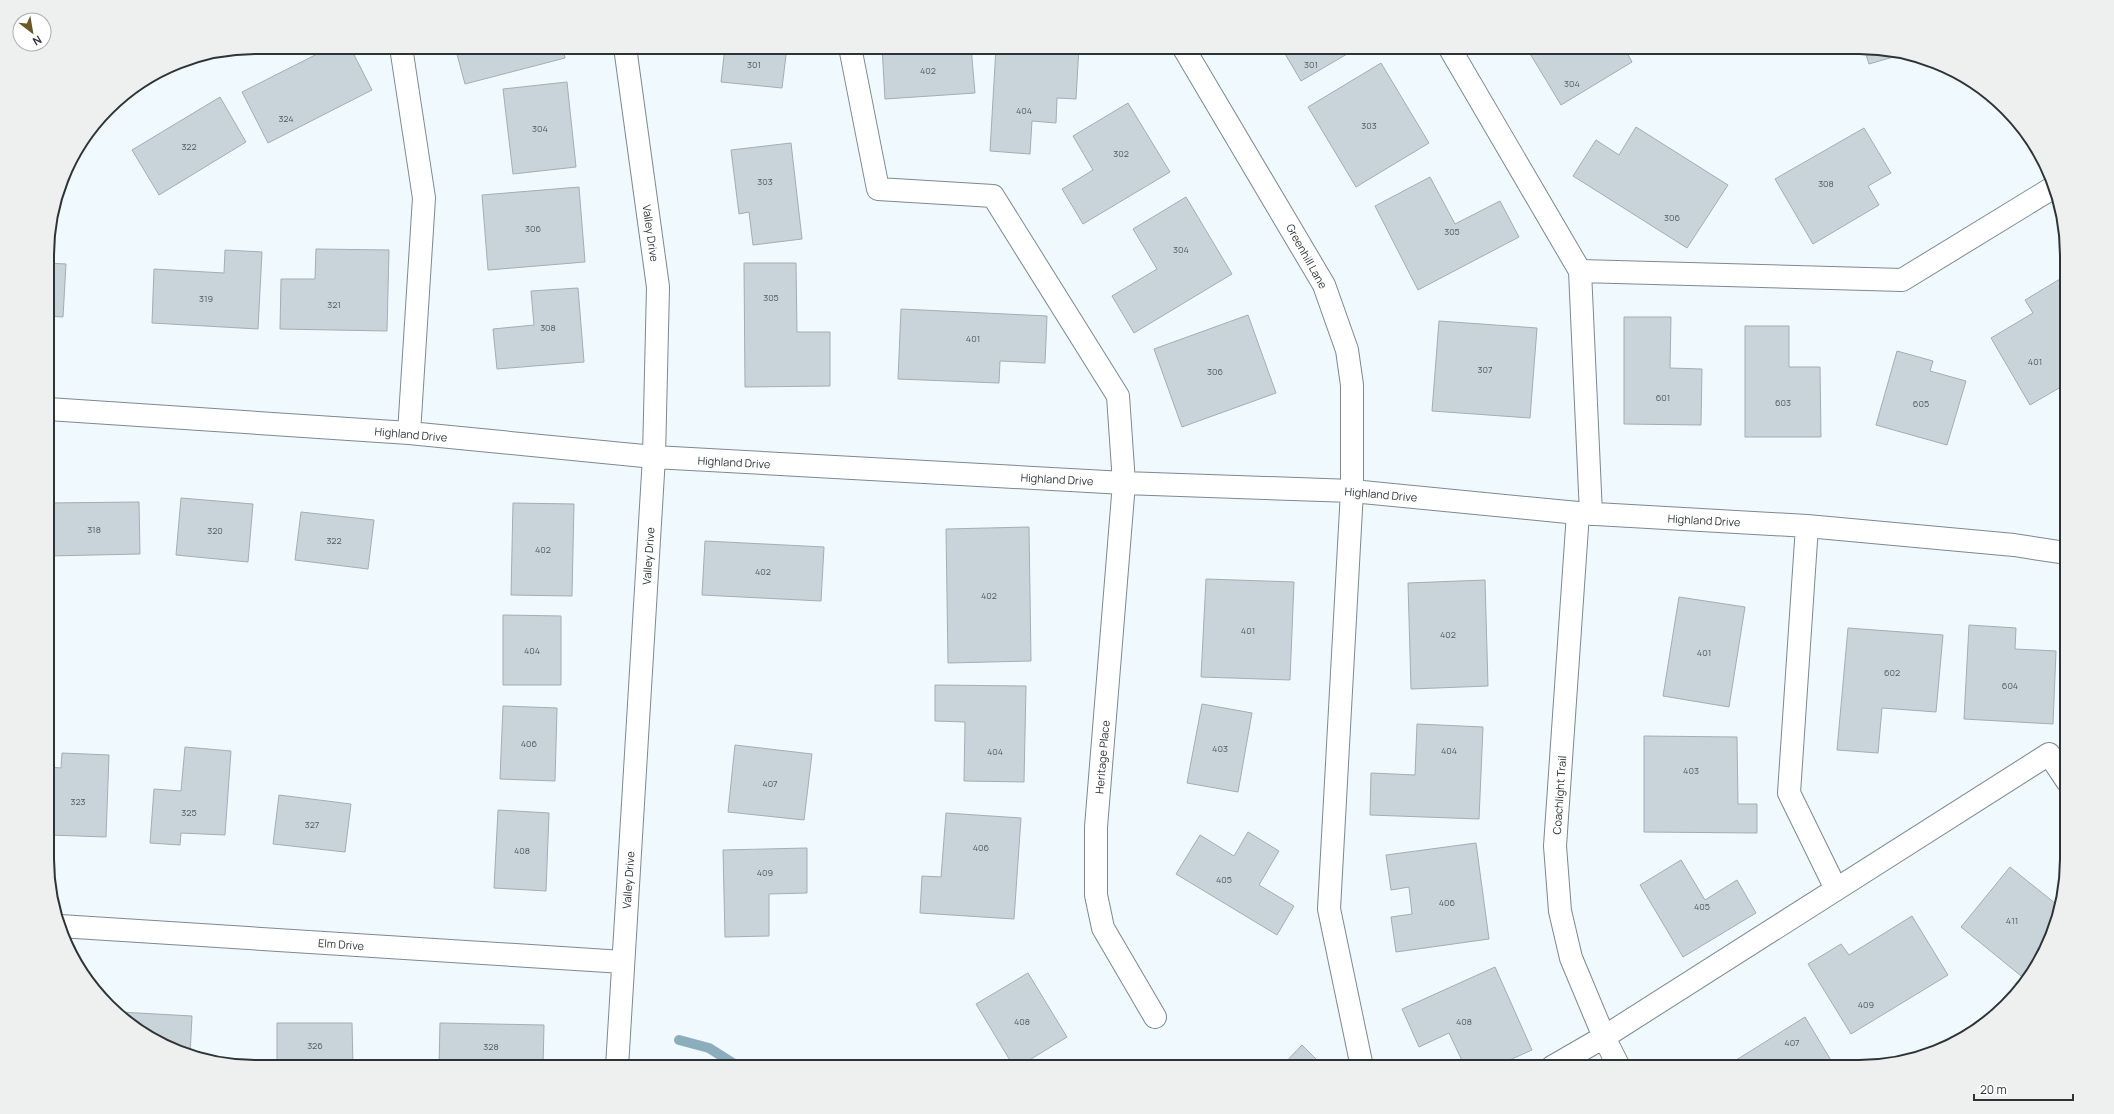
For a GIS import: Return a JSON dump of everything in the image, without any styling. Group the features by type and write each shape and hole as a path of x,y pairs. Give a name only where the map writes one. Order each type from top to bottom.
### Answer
{"street":[{"path":"402,54 424,198 409,433"},
{"name":"Valley Drive","path":"617,1060 654,457 658,287 626,54"},
{"name":"Heritage Place","path":"851,54 878,189 993,196 1118,396 1124,483 1096,827 1096,895 1103,928 1154,1017"},
{"name":"Greenhill Lane","path":"1187,54 1302,246 1327,292 1347,350 1352,384 1352,491 1330,909 1361,1060"},
{"path":"1453,54 1580,271 1902,280 2049,190"},
{"name":"Coachlight Trail","path":"1580,271 1584,513 1555,846 1560,911 1570,951 1604,1037 1616,1060"},
{"name":"Highland Drive","path":"54,409 409,433 654,457 1124,483 1352,491 1584,513 1807,526 2014,545 2060,552"},
{"path":"1807,526 1789,793 1836,889"},
{"path":"1564,1060 1604,1037 2049,754 2060,770"},
{"name":"Elm Drive","path":"66,926 623,962"}],"building":[{"path":"317,54 354,54 372,90 268,143 242,92"},
{"path":"457,54 564,54 565,58 465,84"},
{"path":"724,54 786,54 782,88 721,82"},
{"path":"882,54 972,54 975,93 885,99"},
{"path":"996,54 1079,54 1076,99 1057,98 1056,123 1032,121 1030,154 990,151"},
{"path":"1285,54 1347,54 1301,81"},
{"path":"1530,54 1628,54 1632,62 1561,105"},
{"path":"1866,54 1893,57 1869,64"},
{"path":"1381,63 1429,143 1356,187 1308,107"},
{"path":"567,82 576,167 513,174 503,89"},
{"path":"220,97 246,142 159,195 132,150"},
{"path":"1128,103 1170,172 1083,224 1062,189 1093,170 1073,136"},
{"path":"1636,127 1728,185 1687,248 1573,176 1596,140 1619,155"},
{"path":"1864,128 1891,173 1868,186 1879,205 1813,244 1775,179"},
{"path":"791,143 802,239 753,245 749,212 739,214 731,150"},
{"path":"1430,177 1455,224 1500,201 1519,237 1418,290 1375,206"},
{"path":"579,187 585,262 488,270 482,195"},
{"path":"1186,197 1232,274 1134,333 1112,296 1157,269 1133,229"},
{"path":"316,249 389,250 387,331 280,329 281,279 315,279"},
{"path":"225,250 262,252 258,329 152,323 154,269 224,273"},
{"path":"54,263 66,264 63,317 54,316"},
{"path":"744,263 796,263 797,332 830,332 830,386 745,387"},
{"path":"2060,279 2060,388 2030,405 1991,338 2033,313 2025,300"},
{"path":"578,288 584,362 497,369 493,329 534,325 531,291"},
{"path":"901,309 1047,316 1045,363 1000,361 999,383 898,379"},
{"path":"1248,315 1276,393 1182,427 1154,349"},
{"path":"1624,317 1671,317 1670,368 1702,369 1701,425 1624,424"},
{"path":"1439,321 1537,328 1530,418 1432,411"},
{"path":"1745,326 1789,326 1789,367 1820,367 1821,437 1745,437"},
{"path":"1897,351 1933,361 1930,371 1966,381 1947,445 1876,425"},
{"path":"181,498 253,504 248,562 176,555"},
{"path":"139,502 140,554 54,556 54,503"},
{"path":"513,503 574,504 572,596 511,595"},
{"path":"301,512 374,520 368,569 295,560"},
{"path":"1029,527 1031,661 948,663 946,529"},
{"path":"705,541 824,547 821,601 702,595"},
{"path":"1206,579 1294,582 1290,680 1201,677"},
{"path":"1485,580 1488,686 1411,689 1408,583"},
{"path":"1679,597 1745,607 1729,707 1663,696"},
{"path":"503,615 561,616 561,685 503,685"},
{"path":"1969,625 2016,628 2015,649 2056,651 2053,724 1964,719"},
{"path":"1848,628 1943,635 1936,712 1882,708 1878,753 1837,750"},
{"path":"935,685 1026,686 1024,782 964,781 965,722 935,721"},
{"path":"1202,704 1252,713 1238,792 1187,783"},
{"path":"503,706 557,708 555,781 500,779"},
{"path":"1417,724 1483,727 1479,819 1370,815 1371,773 1415,775"},
{"path":"1644,736 1737,737 1738,804 1757,804 1757,833 1644,832"},
{"path":"735,745 812,754 804,820 728,812"},
{"path":"185,747 231,751 225,835 181,833 180,845 150,843 154,789 181,791"},
{"path":"62,753 109,755 106,837 54,835 54,767 61,768"},
{"path":"279,795 351,804 345,852 273,844"},
{"path":"498,810 549,813 546,891 494,888"},
{"path":"946,813 1021,818 1014,919 920,913 922,876 941,877"},
{"path":"1248,832 1279,851 1259,885 1294,906 1277,935 1176,874 1200,835 1234,856"},
{"path":"1476,843 1489,939 1396,952 1391,917 1412,914 1409,887 1391,890 1386,855"},
{"path":"807,848 807,893 769,894 769,936 725,937 723,850"},
{"path":"1681,860 1705,900 1737,880 1756,913 1683,957 1640,885"},
{"path":"2010,867 2055,903 2045,936 2022,976 1961,927"},
{"path":"1912,916 1948,975 1851,1034 1808,964 1841,944 1849,955"},
{"path":"1495,967 1532,1050 1510,1060 1462,1060 1449,1033 1419,1047 1402,1009"},
{"path":"1028,973 1067,1037 1029,1060 1010,1060 976,1004"},
{"path":"126,1012 192,1016 190,1049 178,1045 155,1033 143,1026"},
{"path":"1805,1017 1831,1060 1736,1060"},
{"path":"277,1023 352,1023 353,1060 277,1060"},
{"path":"440,1023 544,1025 543,1060 439,1060"},
{"path":"1302,1045 1317,1060 1288,1060"}],"waterway":[{"path":"679,1040 709,1048 728,1060"}]}
